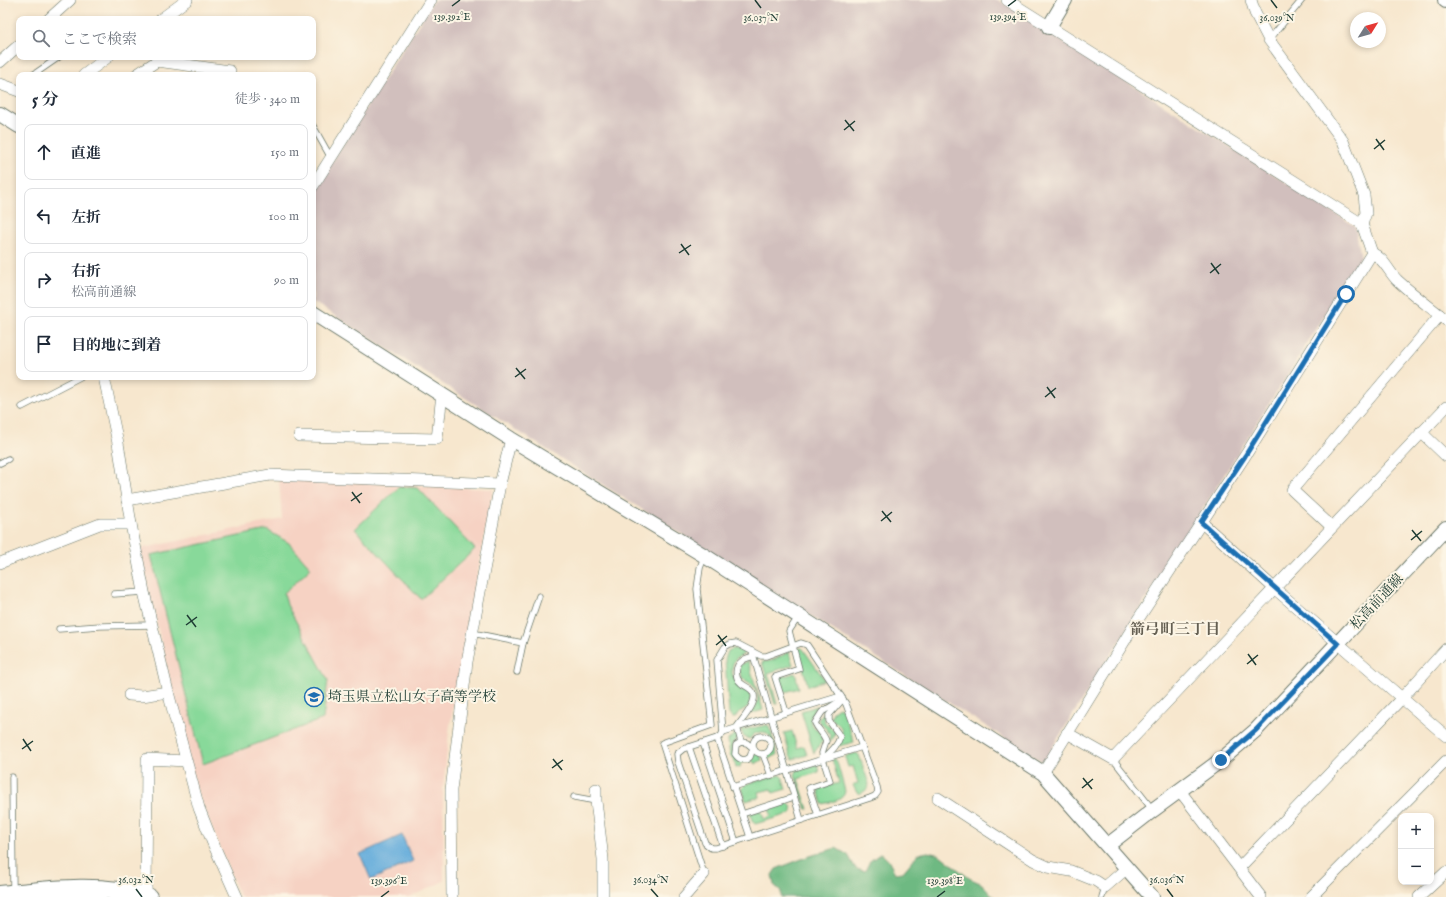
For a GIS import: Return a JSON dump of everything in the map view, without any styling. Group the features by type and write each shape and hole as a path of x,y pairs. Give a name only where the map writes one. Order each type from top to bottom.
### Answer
{"main road":[{"path":"4,895 72,893 105,889 147,897"}],"street":[{"path":"52,16 70,0"},
{"path":"164,16 187,0"},
{"path":"316,181 431,0"},
{"path":"1006,0 1362,224 1372,253"},
{"path":"1049,27 1065,0"},
{"path":"1251,0 1255,13 1269,40 1343,141 1364,196 1366,214 1362,224"},
{"path":"0,62 16,48"},
{"path":"88,72 104,60"},
{"path":"140,72 157,61 230,71 229,72"},
{"path":"0,84 16,88"},
{"path":"0,114 16,124"},
{"path":"1332,527 1292,490 1443,317 1397,279 1378,255 1372,253"},
{"path":"1043,773 1135,624 1245,456 1372,253"},
{"path":"316,315 511,439 705,556 1043,773 1108,845 1152,897"},
{"path":"105,380 118,443 130,524 144,592 168,692 199,808 212,841 238,897"},
{"path":"299,436 437,439 442,394"},
{"path":"1067,732 1113,759 1446,407"},
{"path":"1421,432 1446,456"},
{"path":"452,897 451,790 467,662 500,484 511,439"},
{"path":"127,500 270,475 500,484"},
{"path":"1201,522 1338,644 1446,736"},
{"path":"0,563 100,524 130,524"},
{"name":"松高前通線","path":"1108,845 1221,760 1256,730 1446,528"},
{"path":"1239,868 1402,698 1446,648"},
{"path":"129,695 142,696 168,692"},
{"path":"147,897 147,759 186,761"},
{"path":"1311,897 1446,761"},
{"path":"596,789 603,859 603,897"},
{"path":"1180,791 1261,897"},
{"path":"938,798 1033,860 1048,867 1071,871 1096,881 1104,892 1127,868"},
{"path":"1419,897 1446,872"},
{"path":"684,897 704,874"}],"lane":[{"path":"1269,40 1302,0"},
{"path":"37,72 55,60"},
{"path":"316,131 331,158"},
{"path":"22,407 74,380"},
{"path":"0,463 8,459"},
{"path":"704,874 662,743 712,725 697,589 700,568 705,556"},
{"path":"114,594 144,592"},
{"path":"517,672 523,643 539,596"},
{"path":"786,712 775,677 799,669 789,631 799,616"},
{"path":"59,629 100,626 152,625"},
{"path":"472,633 523,643"},
{"path":"723,732 717,660 725,647 736,643 753,654 766,656 801,643 807,645 842,697 878,792 870,798 736,842 711,848 705,843 677,758 679,751 717,738 721,736 723,732 737,727 842,697"},
{"path":"753,654 801,820"},
{"path":"737,727 751,708 755,696 752,691 739,682 736,676 736,668 740,662 753,654"},
{"path":"818,815 809,788 830,781 822,753 826,740 815,723 822,712 842,697"},
{"path":"823,759 838,743 840,737 829,721 829,715 842,697"},
{"path":"737,727 741,742"},
{"path":"763,754 757,752 753,748 748,743 741,742 736,745 734,751 739,759 748,759 752,754 753,748 753,741 757,737 763,736 768,739 771,745 769,750 763,754"},
{"path":"717,738 750,837"},
{"path":"703,742 736,842"},
{"path":"689,747 723,846"},
{"path":"733,787 862,747"},
{"path":"763,754 770,775"},
{"path":"1113,759 1153,810"},
{"path":"4,895 12,777"},
{"path":"742,814 794,796"},
{"path":"574,797 596,801"}],"shaded area":[{"path":"434,0 998,0 1355,226 1361,258 1043,762 316,304 316,187"},
{"name":"埼玉県立松山女子高等学校","path":"279,479 493,489 449,731 443,788 444,881 410,897 240,897 195,785 139,549 282,519"}],"green space":[{"path":"399,487 418,488 475,549 421,599 355,529"},
{"path":"267,530 289,543 311,568 284,593 287,605 328,680 323,719 203,764 151,555"},
{"path":"802,648 825,680 808,686 798,649"},
{"path":"737,649 745,653 733,664 732,673 735,680 748,690 751,695 749,706 738,713 735,718 732,718 729,714 725,659 728,651"},
{"path":"789,652 793,665 768,673 777,704 775,704 762,662 771,661"},
{"path":"748,661 763,710 750,714 757,704 758,699 756,690 743,679 739,671 740,665"},
{"path":"795,673 799,688 782,693 777,678"},
{"path":"818,706 813,711 811,723 815,729 820,732 823,740 814,753 801,711"},
{"path":"839,707 843,710 854,742 835,747 840,739 842,730 831,718 833,711"},
{"path":"825,711 824,721 835,731 834,737 828,744 830,735 818,720"},
{"path":"768,725 777,755 768,759 766,753 772,748 770,736 764,732 760,732 754,734 750,739 744,737 741,730"},
{"path":"792,731 797,748 804,746 807,755 793,759 790,755 784,733"},
{"path":"735,734 738,738 732,745 733,752 738,759 748,759 755,753 760,754 762,760 755,764 752,760 741,763 740,767 736,768 734,759 730,756 728,740"},
{"path":"857,753 869,784 868,788 862,793 857,793 853,785 858,783 853,766 848,767 845,757"},
{"path":"832,759 835,759 837,762 845,791 839,799 822,804 818,789 839,783"},
{"path":"817,764 819,772 798,779 808,809 806,809 795,775 797,770"},
{"path":"780,775 783,778 786,789 773,793 771,789 759,792 760,797 746,801 742,788 746,784"},
{"path":"789,803 792,808 792,812 789,814 755,824 752,820 750,813 761,810 764,819 771,816 769,808"},
{"path":"836,848 848,855 856,869 865,871 870,861 881,853 888,860 895,873 903,872 918,854 928,852 940,855 969,878 982,884 994,897 781,897 781,891 774,885 772,875 776,869"}],"water":[{"path":"402,835 413,861 371,880 360,854"}],"place":[{"name":"埼玉県立松山女子高等学校","path":"314,697"}],"district":[{"name":"箭弓町三丁目","path":"1175,629"}],"route":[{"path":"1221,760 1256,730 1338,644 1201,522 1245,456 1346,294"}]}
